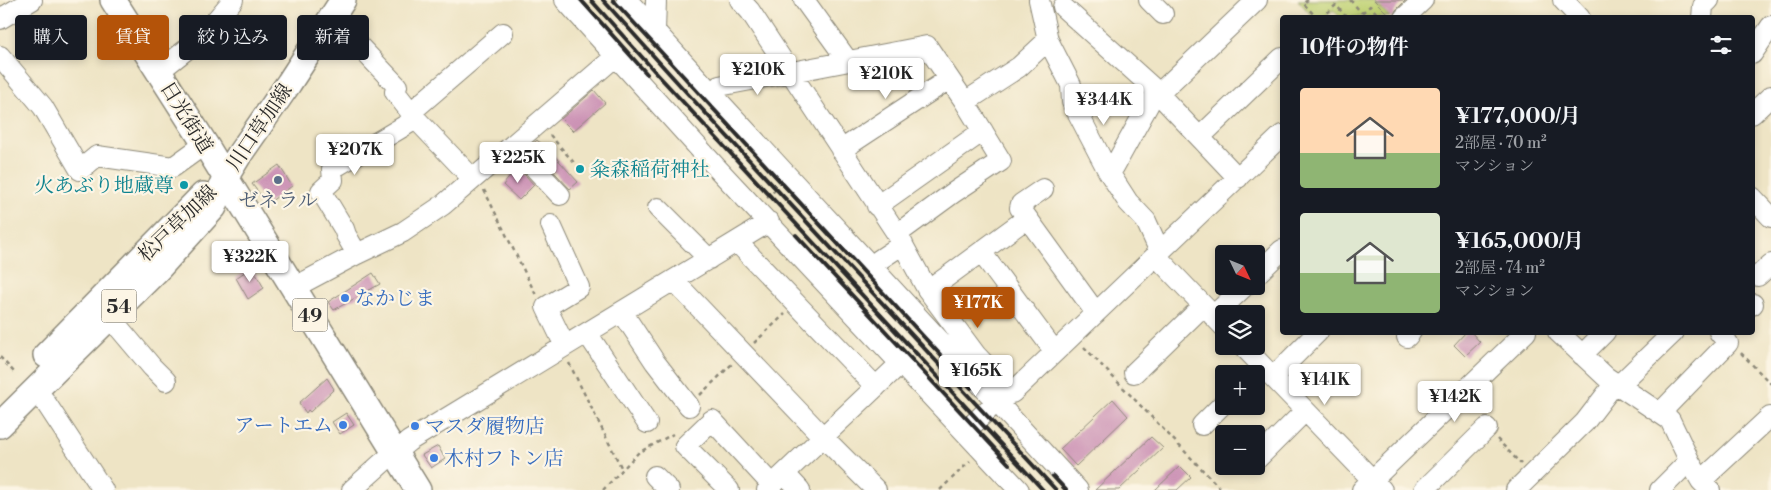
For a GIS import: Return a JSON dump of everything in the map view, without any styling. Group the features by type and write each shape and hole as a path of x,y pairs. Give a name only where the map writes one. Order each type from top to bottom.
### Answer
{"main road":[{"name":"日光街道","path":"113,0 418,490"},
{"name":"川口草加線","path":"334,15 343,0"},
{"name":"川口草加線","path":"225,178 304,60"},
{"name":"松戸草加線","path":"0,424 157,270 214,206 225,178"},
{"name":"松戸草加線","path":"0,402 206,192 225,178"}],"street":[{"path":"0,19 32,0"},
{"path":"158,72 201,38 233,0"},
{"path":"565,0 716,167 1019,490"},
{"path":"628,0 712,94 1004,397"},
{"path":"655,32 656,0"},
{"path":"740,0 750,11 900,239 927,290 976,355 1004,397 1078,490"},
{"path":"804,0 848,61"},
{"path":"1149,0 1163,14"},
{"path":"1108,171 1114,168 1150,102 1256,0"},
{"path":"1407,15 1423,0"},
{"path":"1563,0 1577,15"},
{"path":"1702,15 1703,6 1709,0"},
{"path":"1214,316 1158,254 1146,221 1128,202 1108,171 1072,102 1071,85 1048,40 1041,9 1068,3 1159,94 1238,178"},
{"path":"1755,50 1771,26"},
{"path":"357,254 321,191 333,180 332,169 413,116 503,33"},
{"path":"965,102 1019,67 1048,40"},
{"path":"712,94 719,86 927,46 965,102 1001,162 953,193 879,260"},
{"path":"0,56 43,108 80,170 97,156 173,167 204,144"},
{"path":"369,56 397,86 395,92 413,116 474,178"},
{"path":"293,288 403,232 444,206 616,56"},
{"path":"1200,138 1280,60"},
{"path":"841,150 949,79"},
{"path":"1755,111 1771,96"},
{"path":"877,206 983,131"},
{"path":"965,432 1055,352 1280,137"},
{"path":"513,145 560,195"},
{"path":"1043,189 1021,204 1020,208 1096,313"},
{"path":"1755,201 1771,217"},
{"path":"658,208 709,259"},
{"path":"927,290 1027,218"},
{"path":"352,490 409,441 769,222"},
{"path":"551,225 579,287 546,307 563,347"},
{"path":"737,242 876,387"},
{"path":"981,252 1055,352"},
{"path":"1265,268 1280,256"},
{"path":"674,281 876,490"},
{"path":"1134,374 1214,316 1236,295"},
{"path":"622,312 655,362 689,406"},
{"path":"109,316 166,381"},
{"path":"587,333 647,422"},
{"path":"1265,370 1314,335"},
{"path":"1265,375 1305,410 1372,487 1523,335"},
{"path":"1561,335 1617,384 1670,420 1690,462 1706,485 1767,414"},
{"path":"1582,355 1602,335"},
{"path":"1516,490 1585,422 1617,384 1671,335"},
{"path":"1660,413 1724,336"},
{"path":"775,483 901,363"},
{"path":"34,390 44,400 103,490"},
{"path":"1265,451 1305,410"},
{"path":"1202,425 1215,412"},
{"path":"729,490 685,446 712,420 775,483 800,490"},
{"path":"1424,490 1486,428"},
{"path":"1660,490 1690,462"}],"path":[{"path":"1308,0 1304,3 1314,15"},
{"path":"1350,0 1362,13"},
{"path":"1324,15 1336,5 1344,15"},
{"path":"1360,15 1370,6 1378,15"},
{"path":"539,123 576,165"},
{"path":"474,178 484,190 540,305 546,307"},
{"path":"766,198 779,186"},
{"path":"603,490 638,454 681,430 689,410 687,408 796,304"},
{"path":"1724,336 1771,384"},
{"path":"563,347 622,469"},
{"path":"1084,347 1222,490"},
{"path":"0,357 14,372"},
{"path":"1486,428 1532,474"},
{"path":"940,490 975,456"}],"green space":[{"path":"1298,0 1372,0 1388,15 1338,15 1333,10 1327,15 1311,15"}],"building":[{"path":"1374,0 1406,0 1394,15 1389,15"},
{"path":"594,90 605,103 573,131 561,119"},
{"path":"537,140 551,152 578,182 570,189 530,146"},
{"path":"279,165 292,186 267,204 252,184"},
{"path":"518,167 534,185 519,200 503,185"},
{"path":"252,267 264,288 248,299 236,278"},
{"path":"373,273 380,284 334,310 328,302"},
{"path":"1463,335 1474,335 1480,342 1465,356 1454,345"},
{"path":"327,378 334,389 310,412 308,410 306,413 299,403"},
{"path":"1113,399 1128,416 1076,466 1060,449"},
{"path":"346,413 354,425 340,434 332,422"},
{"path":"1151,437 1163,448 1119,490 1095,490"},
{"path":"438,446 445,459 431,468 422,455"},
{"path":"1180,466 1191,477 1177,490 1155,490"}],"railway":[{"path":"581,0 647,74"},
{"path":"591,0 658,75 1043,490"},
{"path":"603,0 1056,490"},
{"path":"613,0 971,388"},
{"path":"796,235 1009,464"},
{"path":"1053,476 1066,490"}],"place":[{"name":"粂森稲荷神社","path":"580,169"},
{"name":"ゼネラル","path":"278,180"},
{"name":"火あぶり地蔵尊","path":"184,185"},
{"name":"なかじま","path":"345,298"},
{"name":"アートエム","path":"343,425"},
{"name":"マスダ履物店","path":"415,426"},
{"name":"木村フトン店","path":"434,458"}]}
